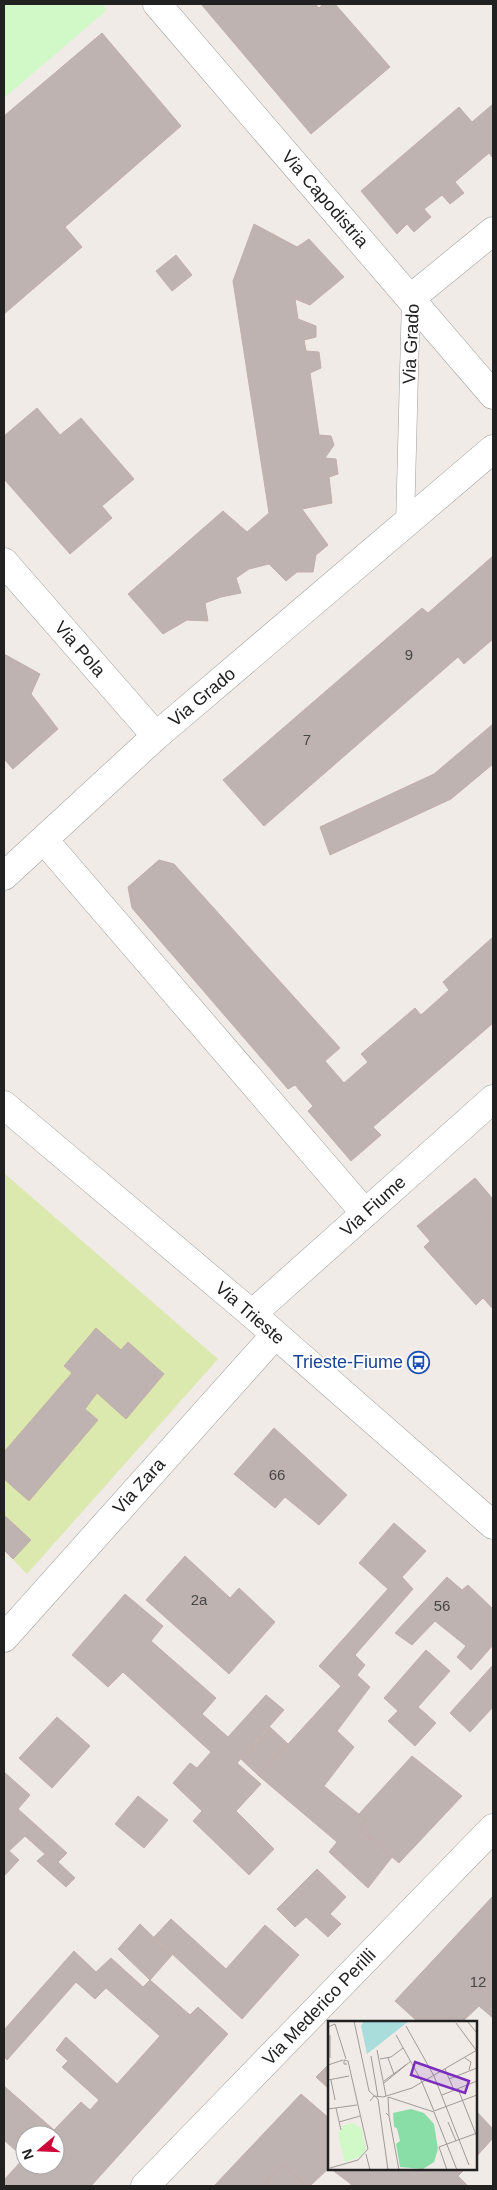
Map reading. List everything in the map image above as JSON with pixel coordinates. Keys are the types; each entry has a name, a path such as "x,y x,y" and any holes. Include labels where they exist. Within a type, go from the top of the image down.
{"street":[{"name":"Via Capodistria","path":"157,4 493,395"},
{"name":"Via Grado","path":"411,298 493,231"},
{"name":"Via Grado","path":"4,876 156,736 493,449"},
{"name":"Via Pola","path":"4,562 156,736"},
{"path":"44,840 365,1213"},
{"name":"Via Fiume","path":"252,1314 493,1099"},
{"name":"Via Trieste","path":"4,1105 252,1314 493,1525"},
{"name":"Via Zara","path":"4,1638 275,1335"},
{"name":"Via Mederico Perilli","path":"145,2186 493,1828"}],"lane":[{"name":"Via Grado","path":"405,524 411,298"}],"green space":[{"path":"4,4 102,4 107,10 4,98"},
{"path":"4,1173 218,1359 27,1574 4,1550"}],"building":[{"path":"201,4 315,4 319,8 323,4 335,4 390,67 311,134"},
{"path":"102,33 181,126 65,227 82,247 4,314 4,116"},
{"path":"493,104 493,158 489,153 455,182 464,193 450,204 442,195 424,209 431,217 414,232 407,224 397,234 361,191 459,107 472,122"},
{"path":"254,224 297,247 309,239 344,277 310,305 295,299 298,319 316,326 316,337 304,340 306,351 319,352 321,368 310,373 319,435 331,436 334,445 325,458 336,459 338,474 329,477 332,503 302,509 328,545 316,555 313,572 297,572 286,581 269,564 249,569 236,578 241,593 205,603 208,621 187,620 163,634 128,594 223,511 247,532 269,513 233,281"},
{"path":"176,255 192,275 172,291 156,271"},
{"path":"37,408 60,435 81,418 134,479 102,506 112,518 70,554 4,479 4,436"},
{"path":"493,556 493,639 464,664 458,657 264,826 223,780 422,608 428,613"},
{"path":"4,654 40,674 31,694 58,729 13,769 4,759"},
{"path":"493,724 493,764 451,799 330,855 320,827 434,774"},
{"path":"159,860 174,864 340,1048 325,1061 344,1083 368,1062 361,1054 415,1008 421,1015 449,990 443,982 493,937 493,1023 373,1127 381,1135 351,1161 308,1111 313,1106 295,1085 288,1089 132,908 128,887"},
{"path":"475,1178 493,1199 493,1219 491,1221 493,1224 493,1309 483,1298 476,1305 424,1247 430,1241 417,1226"},
{"path":"96,1328 121,1350 128,1342 164,1374 126,1419 97,1393 85,1409 98,1420 29,1501 4,1479 4,1452 72,1373 64,1366"},
{"path":"274,1428 347,1495 319,1525 285,1497 275,1508 234,1474"},
{"path":"4,1515 31,1540 13,1559 4,1550"},
{"path":"394,1523 426,1551 402,1577 413,1589 355,1655 365,1665 357,1675 370,1687 337,1731 354,1747 324,1786 366,1820 359,1829 392,1857 368,1888 329,1852 337,1842 259,1776 341,1686 319,1666 388,1589 359,1563"},
{"path":"185,1556 230,1598 239,1588 275,1622 229,1674 146,1600"},
{"path":"447,1577 462,1590 468,1585 493,1609 493,1645 471,1670 457,1657 466,1646 435,1621 412,1645 395,1633"},
{"path":"125,1594 163,1626 151,1641 216,1698 202,1714 228,1737 266,1695 284,1710 237,1763 261,1784 236,1811 274,1849 249,1875 193,1821 202,1811 173,1783 190,1763 197,1768 211,1752 123,1672 108,1687 72,1655"},
{"path":"426,1650 450,1671 418,1707 436,1723 415,1746 388,1721 398,1711 384,1698"},
{"path":"493,1665 493,1707 470,1732 450,1713"},
{"path":"57,1717 90,1746 52,1788 19,1758"},
{"path":"270,1727 288,1744 259,1776 241,1759"},
{"path":"412,1756 462,1796 399,1863 359,1829 366,1820 359,1814"},
{"path":"4,1772 30,1795 18,1809 67,1853 58,1862 75,1878 66,1887 37,1861 45,1854 25,1836 9,1851 19,1860 4,1876"},
{"path":"138,1796 168,1820 144,1848 115,1824"},
{"path":"317,1869 346,1897 330,1914 341,1924 328,1937 306,1917 295,1927 277,1909"},
{"path":"493,1896 493,2018 479,2006 463,2021 417,2021 395,2001"},
{"path":"171,1919 226,1969 265,1925 299,1955 242,2019 154,1937"},
{"path":"140,1924 172,1955 150,1980 118,1949"},
{"path":"74,1951 96,1972 111,1958 143,1987 150,1980 190,2015 198,2007 228,2034 91,2186 4,2186 4,2180 15,2168 15,2175 65,2175 65,2125 59,2125 81,2102 90,2110 99,2100 62,2067 68,2061 56,2050 66,2037 117,2084 160,2036 106,1988 95,1999 76,1982 7,2060 4,2057 4,2030"},
{"path":"328,2065 328,2088 316,2077"},
{"path":"4,2086 48,2125 15,2125 15,2150 4,2140"},
{"path":"301,2094 328,2117 328,2169 310,2186 306,2186 282,2164 266,2182 270,2186 214,2186"},
{"path":"477,2112 493,2129 493,2138 477,2156"},
{"path":"282,2164 306,2186 270,2186 266,2182"},
{"path":"332,2170 464,2170 458,2176 468,2186 350,2186 351,2184"}],"place":[{"name":"Trieste-Fiume","path":"419,1362"}]}
